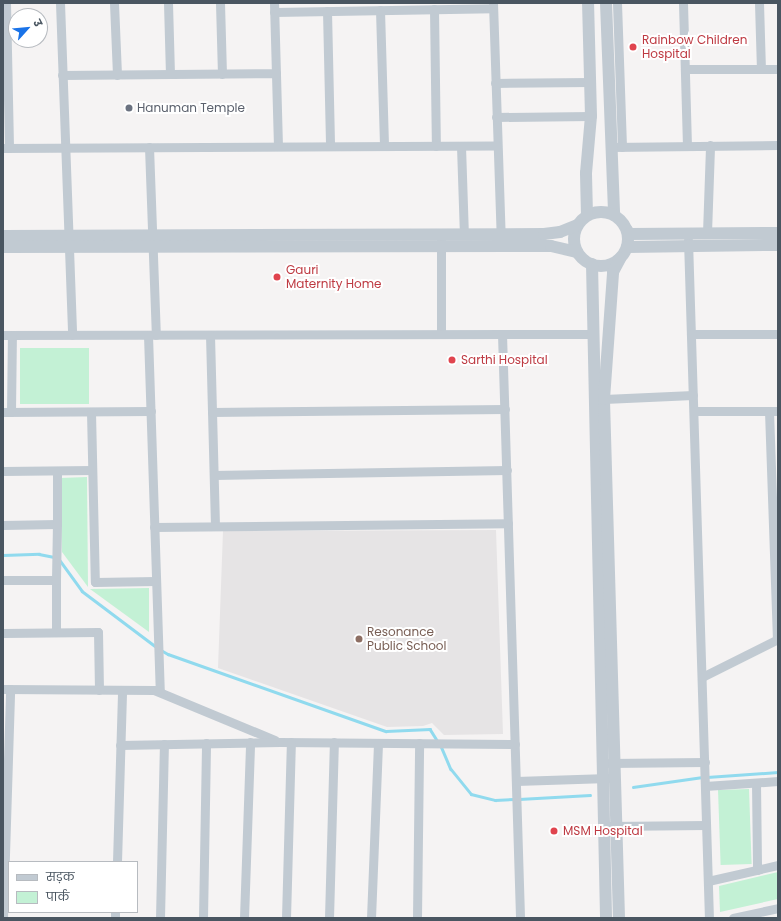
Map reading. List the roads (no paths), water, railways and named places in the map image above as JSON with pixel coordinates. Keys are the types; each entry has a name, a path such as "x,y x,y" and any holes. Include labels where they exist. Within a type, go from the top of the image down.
{"street":[{"path":"6,3 6,148 496,145"},
{"path":"60,3 63,148 72,335"},
{"path":"114,3 117,75"},
{"path":"168,3 170,74"},
{"path":"220,3 222,74"},
{"path":"587,215 586,173 591,116 588,3"},
{"path":"606,3 616,147"},
{"path":"614,215 617,3"},
{"path":"683,3 686,145"},
{"path":"759,3 761,69"},
{"path":"278,146 274,8 327,11 434,10 493,6 496,145 501,240"},
{"path":"380,10 384,146"},
{"path":"434,10 436,146"},
{"path":"327,11 330,146"},
{"path":"685,69 778,69"},
{"path":"62,76 276,73"},
{"path":"495,83 590,82"},
{"path":"496,117 591,116"},
{"path":"707,233 710,145"},
{"path":"616,147 778,145"},
{"path":"461,146 464,235"},
{"path":"149,147 154,242 150,411 160,692"},
{"path":"3,247 68,242 501,240 554,233 577,225 587,215 600,211 614,215 629,234 778,233"},
{"path":"577,225 574,239 577,252"},
{"path":"606,918 604,826 608,763 604,399 613,272 627,247 627,230"},
{"path":"688,233 709,918"},
{"path":"441,241 464,235 551,246 577,252 592,264 612,264 620,259"},
{"path":"3,236 68,242"},
{"path":"441,241 441,334"},
{"path":"627,247 778,245"},
{"path":"592,264 592,334 608,763"},
{"path":"502,334 520,918"},
{"path":"150,411 7,412 8,335 592,334"},
{"path":"691,334 778,334"},
{"path":"210,335 215,526"},
{"path":"604,399 693,396"},
{"path":"212,412 505,409"},
{"path":"694,411 774,411 777,639 702,677"},
{"path":"91,412 95,582 156,581"},
{"path":"3,471 92,470"},
{"path":"214,475 506,470"},
{"path":"56,632 57,471"},
{"path":"154,527 508,523"},
{"path":"3,525 57,524"},
{"path":"3,580 56,580"},
{"path":"3,633 98,632 99,690"},
{"path":"3,918 7,689 154,690 280,742"},
{"path":"117,861 122,690"},
{"path":"120,745 250,742 514,744"},
{"path":"244,918 250,742"},
{"path":"286,918 291,742"},
{"path":"329,918 334,742"},
{"path":"203,918 206,743"},
{"path":"371,918 378,743"},
{"path":"417,918 419,743"},
{"path":"160,918 164,744"},
{"path":"608,763 704,762"},
{"path":"516,781 608,778"},
{"path":"608,778 616,826 619,918"},
{"path":"705,780 756,783 778,781"},
{"path":"756,783 757,870"},
{"path":"604,826 706,825"},
{"path":"708,881 778,865"},
{"path":"733,918 778,908"}],"waterway":[{"path":"3,555 39,554 54,557"},
{"path":"59,559 82,591 155,646"},
{"path":"161,650 168,654 386,731 430,729 438,742"},
{"path":"441,746 451,769 471,794 495,800 514,799"},
{"path":"707,777 778,772"},
{"path":"633,787 702,777"},
{"path":"519,799 590,795"}],"place":[{"name":"Rainbow Children Hospital","path":"633,47"},
{"name":"Hanuman Temple","path":"129,108"},
{"name":"Gauri Maternity Home","path":"277,277"},
{"name":"Sarthi Hospital","path":"452,360"},
{"name":"Resonance Public School","path":"359,639"},
{"name":"MSM Hospital","path":"554,831"}]}
